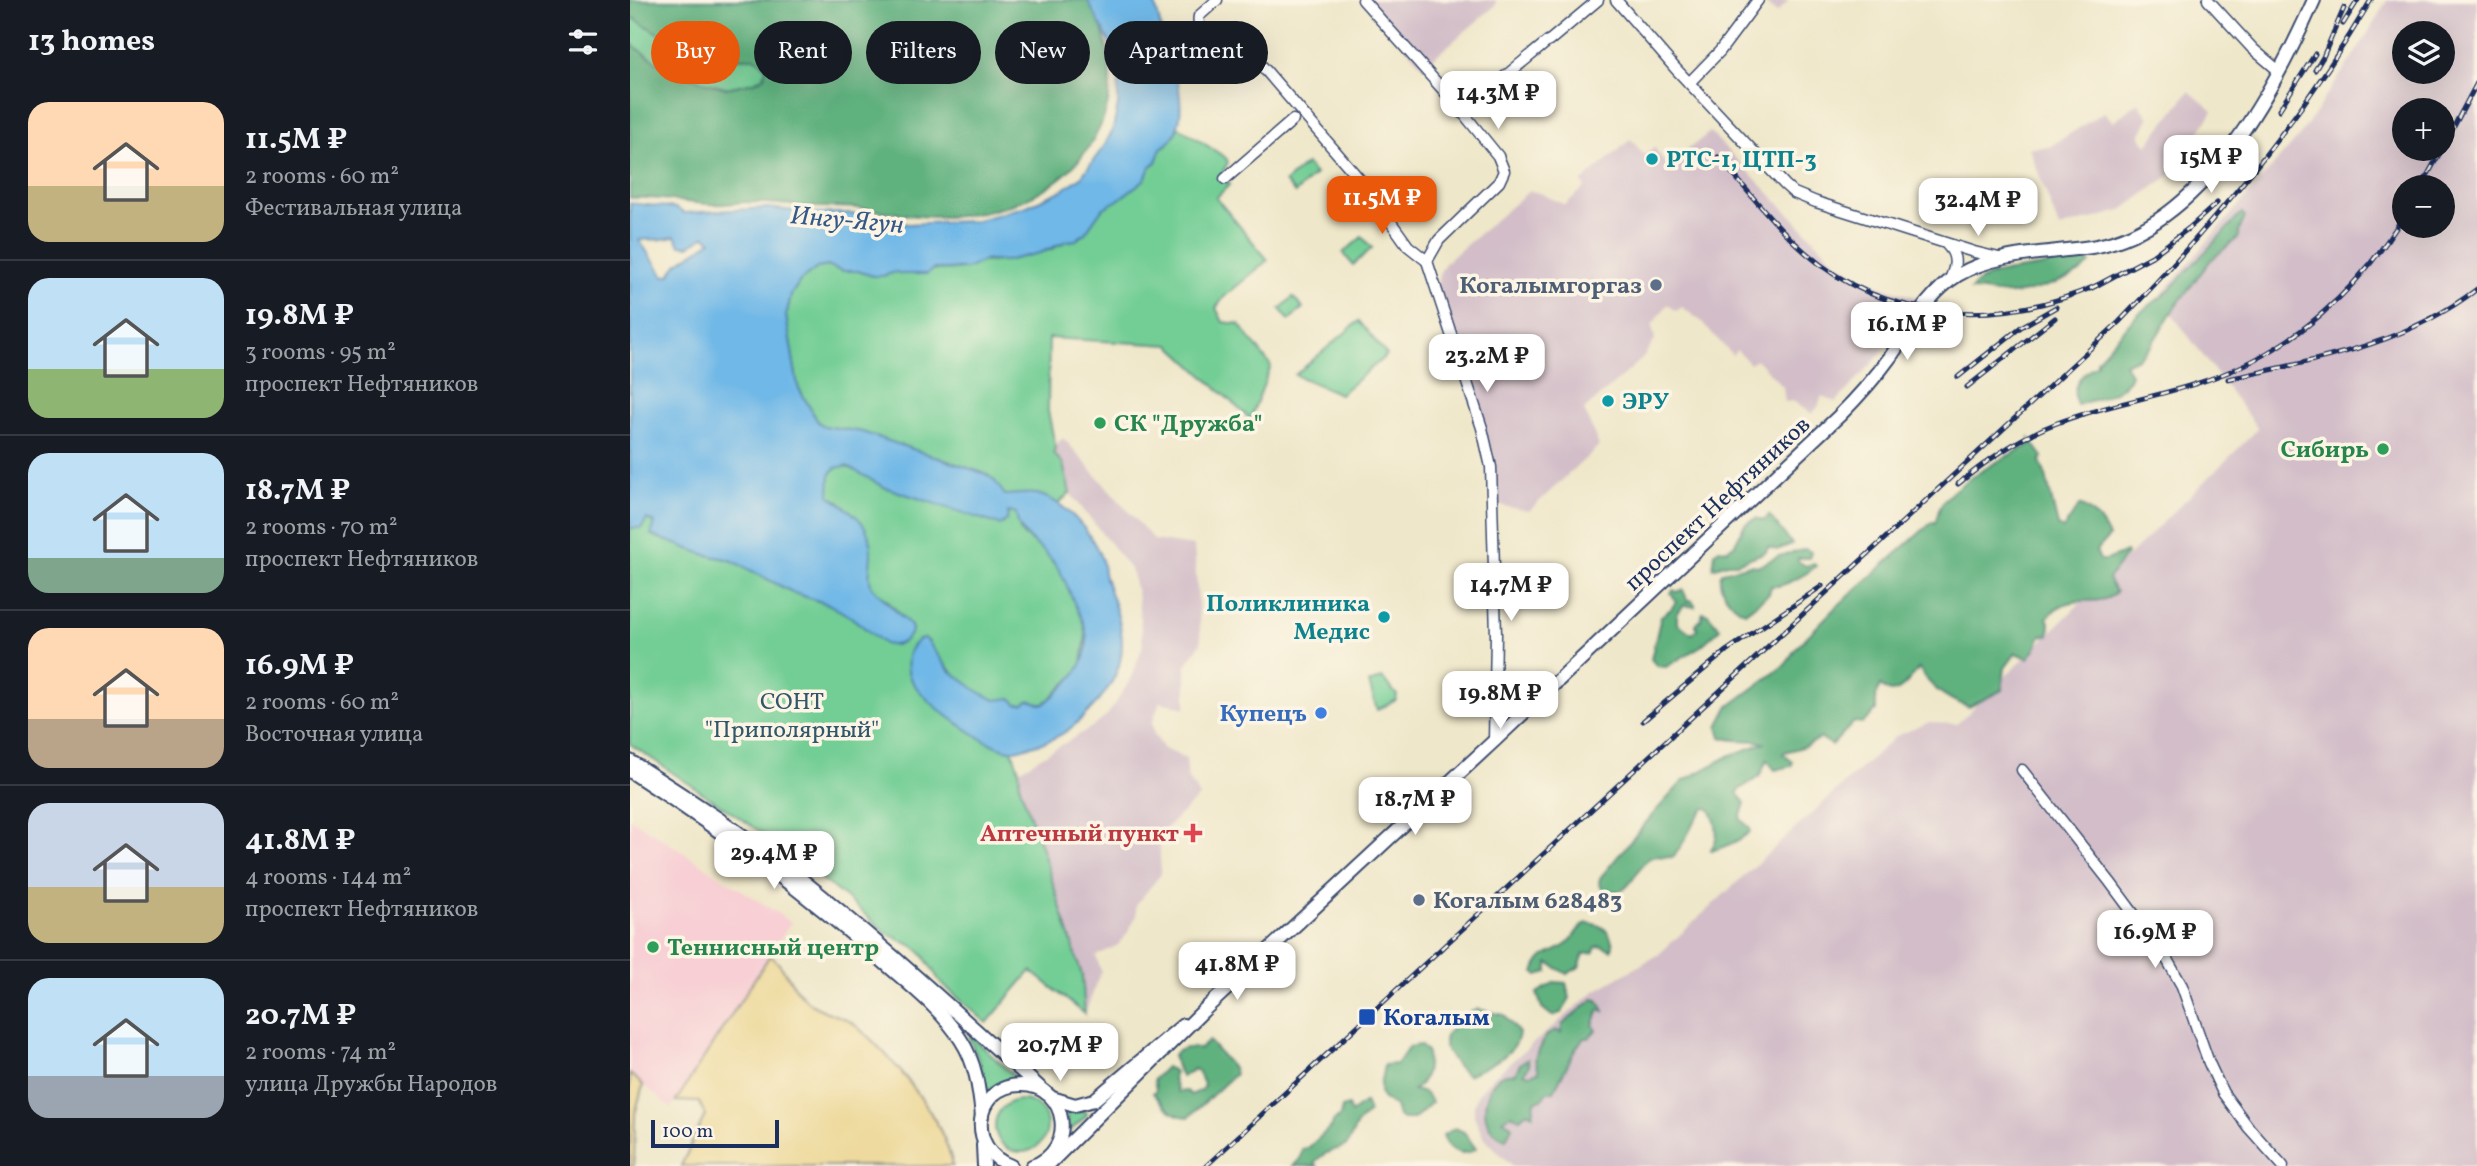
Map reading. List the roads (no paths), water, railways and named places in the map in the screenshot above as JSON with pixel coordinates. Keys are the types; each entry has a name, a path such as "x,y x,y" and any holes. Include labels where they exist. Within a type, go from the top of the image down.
{"main road":[{"name":"проспект Нефтяников","path":"1032,1166 1047,1162 1079,1133 1203,1011 1839,416 1876,375 1928,302 1949,282 1974,267 2007,259 2109,243 2134,233 2161,217 2193,190 2221,159 2255,112 2279,71 2314,0"},
{"path":"630,761 800,878 1048,1095 1059,1110 1063,1125 1060,1141 1047,1162"},
{"path":"630,771 787,879 933,1005 953,1028 968,1052 978,1081 984,1166"},
{"path":"982,1116 992,1098 1010,1087 1026,1086 1058,1101 1075,1105 1094,1100 1168,1035 1203,1011"},
{"path":"982,1138 993,1156 1011,1166"}],"street":[{"path":"1217,0 1199,16 1200,27 1222,50 1251,59 1262,66 1296,117 1362,182 1408,246 1427,261 1482,428 1490,467 1495,557 1494,741"},
{"path":"1363,0 1454,102 1498,156 1504,171 1499,182 1439,240 1427,261"},
{"path":"1462,112 1598,0"},
{"path":"1616,0 1689,83 1794,193 1944,243 2007,259"},
{"path":"1689,83 1720,51 1755,8 1758,0"},
{"path":"2208,0 2253,49 2279,71"},
{"path":"1225,179 1296,117"},
{"path":"1944,243 1952,251 1956,261 1949,282"},
{"path":"1496,706 1508,718 1520,717"},
{"path":"2022,770 2165,956 2182,986 2219,1086 2233,1108 2283,1166"}],"water":[{"path":"1087,0 1153,0 1159,21 1104,21 1104,32"},
{"name":"Ингу-Ягун","path":"1119,84 1178,84 1180,110 1178,125 1172,138 1161,148 1145,179 1102,209 1085,233 1076,240 1067,241 1040,253 1005,261 985,260 966,269 933,269 927,274 896,272 873,276 829,266 817,268 800,281 791,295 786,316 798,387 818,422 824,426 862,432 986,474 1005,495 1033,493 1047,498 1058,503 1076,519 1092,539 1102,560 1121,631 1121,654 1116,675 1097,702 1068,730 1045,742 1011,750 972,733 929,701 908,673 908,656 912,647 925,638 949,670 979,692 995,700 1011,698 1016,704 1030,700 1044,704 1071,679 1084,659 1086,635 1083,622 1059,570 1046,553 1024,534 1016,513 1008,512 1007,520 1000,525 884,487 847,466 835,468 830,475 829,495 852,512 868,533 872,587 911,626 912,631 907,638 894,645 885,644 851,617 828,604 794,593 731,560 703,554 651,535 655,523 647,519 641,528 630,528 630,203 676,208 684,213 767,208 847,213 908,224 975,221 1027,206 1063,190 1081,177 1105,145 1113,129","holes":["675,236 680,245 689,246 705,236 711,241 677,264 670,275 664,276 639,240"]}],"railway":[{"path":"2343,24 2358,0"},
{"path":"1206,1166 2119,322 2223,208 2255,168 2315,87 2371,0"},
{"path":"2315,70 2344,8"},
{"path":"2279,110 2315,54"},
{"path":"2455,124 2477,83"},
{"path":"1718,157 1771,218 1805,252 1837,276 1872,294 1908,306 1946,312 1985,312 2023,308 2061,299 2098,285"},
{"path":"2428,175 2435,161"},
{"path":"2090,289 2152,256 2217,203"},
{"path":"1958,484 2005,449 2044,428 2076,416 2210,379 2269,352 2296,334 2345,292 2367,268 2392,233"},
{"path":"2228,379 2326,357 2389,338 2449,308 2477,289"},
{"path":"1958,377 2021,327 2056,307"},
{"path":"1967,387 2055,318"},
{"path":"1643,721 1726,651 1822,586"}],"place":[{"name":"РТС-1, ЦТП-3","path":"1652,159"},
{"name":"Когалымгоргаз","path":"1656,285"},
{"name":"ЭРУ","path":"1608,401"},
{"name":"СК \"Дружба\"","path":"1100,423"},
{"name":"Сибирь","path":"2383,449"},
{"name":"Поликлиника Медис","path":"1384,617"},
{"name":"Купецъ","path":"1321,713"},
{"name":"Аптечный пункт","path":"1193,833"},
{"name":"Когалым 628483","path":"1419,900"},
{"name":"Теннисный центр","path":"653,947"},
{"name":"Когалым","path":"1367,1017"}],"park label":[{"name":"СОНТ \"Приполярный\"","path":"792,715"}]}
